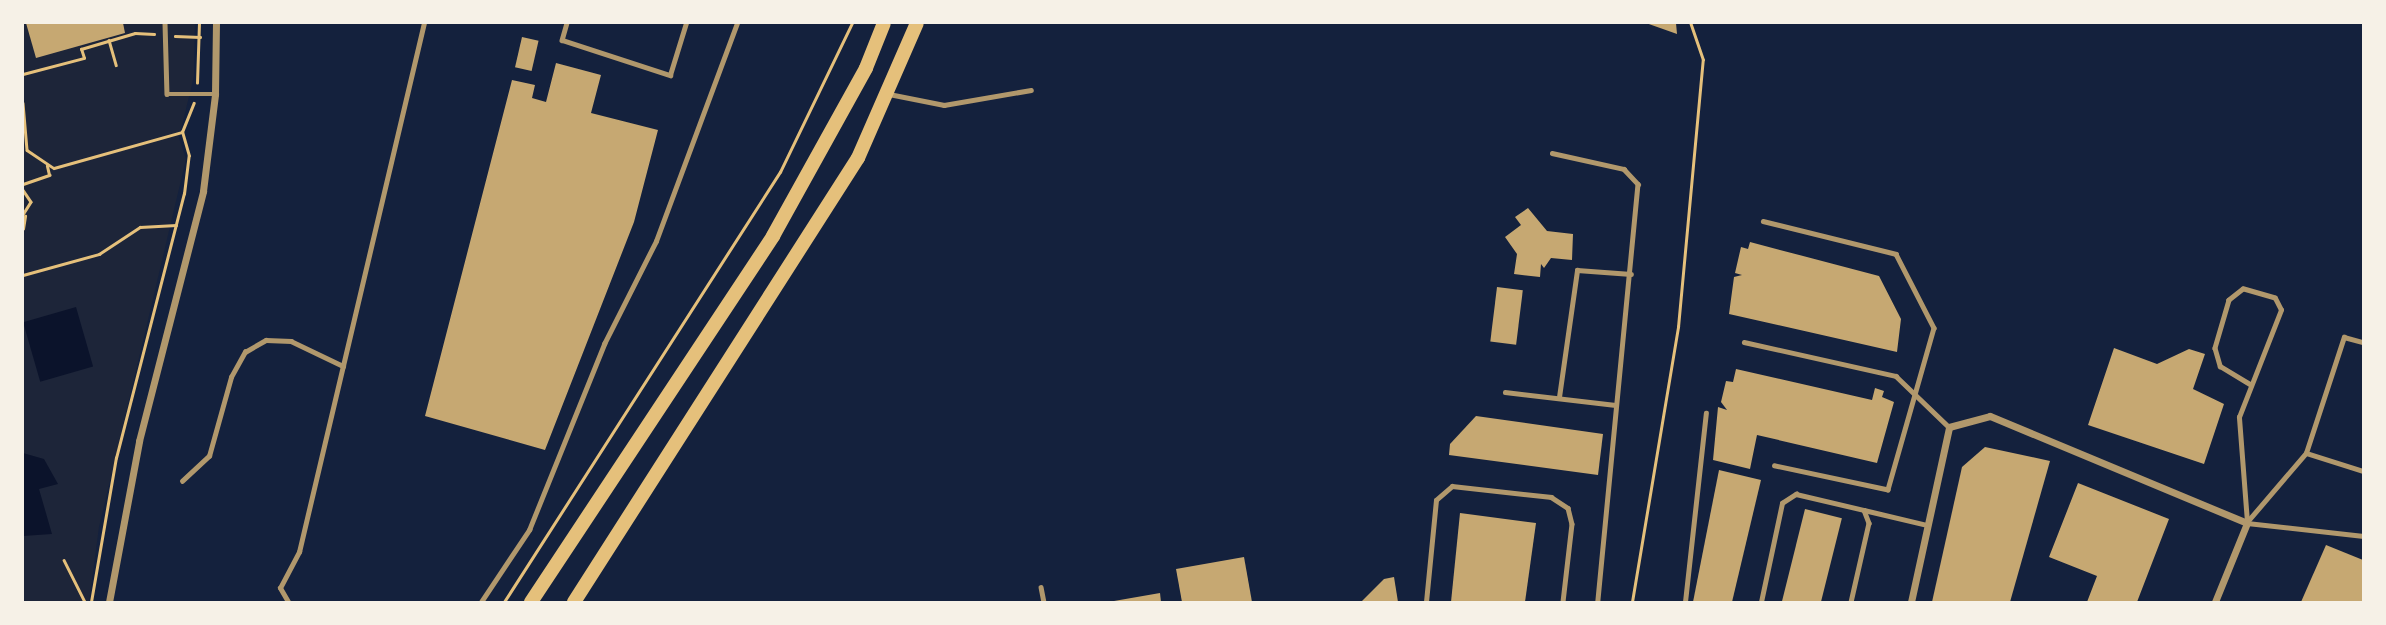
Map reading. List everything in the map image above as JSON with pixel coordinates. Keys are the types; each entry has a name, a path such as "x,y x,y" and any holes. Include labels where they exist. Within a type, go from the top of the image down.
{"main road":[{"path":"531,602 773,236 866,68 884,23"},
{"path":"574,602 741,349 858,158 918,23"}],"street":[{"path":"109,602 139,441 203,191 215,93 216,23"},
{"path":"1911,602 1949,428 1990,416 2247,523 2215,602"}],"lane":[{"path":"165,23 167,94 215,93"},
{"path":"288,602 280,588 299,552 425,23"},
{"path":"567,23 562,40 670,75 686,23"},
{"path":"481,602 529,530 604,344 656,241 737,23"},
{"path":"888,94 944,105 1031,90"},
{"path":"1552,153 1624,169 1639,184 1615,405 1598,602"},
{"path":"1763,221 1896,254 1934,328 1888,490 1775,466"},
{"path":"1559,397 1577,270 1631,274"},
{"path":"2247,523 2239,417 2281,310 2275,298 2243,289 2229,299 2215,348 2220,366 2250,384"},
{"path":"2247,523 2306,453 2343,337 2363,342"},
{"path":"182,481 209,456 231,377 245,352 266,340 291,341 343,366"},
{"path":"1744,342 1896,376 1949,428"},
{"path":"1505,392 1615,405"},
{"path":"1685,602 1706,414"},
{"path":"2306,453 2363,469"},
{"path":"1426,602 1437,499 1452,486 1551,497 1568,508 1572,524 1563,602"},
{"path":"1761,602 1782,503 1796,494 1928,525"},
{"path":"1851,602 1868,523 1864,510"},
{"path":"2247,523 2363,536"},
{"path":"1041,587 1044,602"}],"path":[{"path":"91,602 117,457 176,225 189,156 182,132 196,94 199,23"},
{"path":"505,602 780,172 852,23"},
{"path":"1632,602 1678,327 1703,60 1690,23"},
{"path":"23,74 84,58 81,49 135,33 200,37"},
{"path":"109,40 116,65"},
{"path":"23,103 24,141 32,159 47,166 182,132"},
{"path":"23,184 49,175 47,166"},
{"path":"23,190 31,202 24,215 23,229"},
{"path":"23,275 99,254 140,227 176,225"},
{"path":"64,559 85,602"}],"shaded area":[{"path":"23,23 195,23 194,76 179,138 186,159 99,527 89,602 23,602"},
{"path":"76,307 93,367 40,382 23,322"},
{"path":"23,453 44,459 58,484 39,489 52,534 23,536"}],"building":[{"path":"26,23 123,23 125,33 36,58"},
{"path":"1646,23 1676,23 1677,34"},
{"path":"522,37 539,41 532,71 515,67"},
{"path":"556,63 601,75 591,113 658,130 634,222 545,450 425,416 512,80 535,85 532,98 546,102"},
{"path":"1528,208 1547,231 1573,234 1572,260 1551,258 1544,268 1541,264 1540,277 1514,274 1517,254 1505,237 1521,225 1515,217"},
{"path":"1750,242 1879,276 1901,319 1897,352 1729,314 1734,277 1742,275 1735,273 1741,247 1748,249"},
{"path":"1497,287 1523,290 1516,345 1490,342"},
{"path":"2114,348 2157,364 2189,349 2205,354 2193,389 2224,404 2204,464 2088,425"},
{"path":"1736,369 1872,400 1875,388 1884,391 1882,397 1894,402 1877,463 1757,435 1750,469 1713,460 1718,407 1727,410 1721,402 1726,381 1733,382"},
{"path":"1476,416 1603,434 1598,475 1449,455 1450,444"},
{"path":"1985,447 2050,461 2010,602 1932,602 1962,467"},
{"path":"1719,470 1761,480 1732,602 1693,602"},
{"path":"2078,483 2169,519 2137,602 2087,602 2097,576 2049,557"},
{"path":"1805,509 1842,518 1821,602 1782,601"},
{"path":"1460,513 1536,523 1525,602 1451,602"},
{"path":"2326,545 2363,560 2363,602 2301,602"},
{"path":"1244,557 1252,602 1182,602 1176,569"},
{"path":"1394,577 1398,602 1361,602 1384,579"},
{"path":"1160,593 1161,602 1114,602 1114,601"}]}
